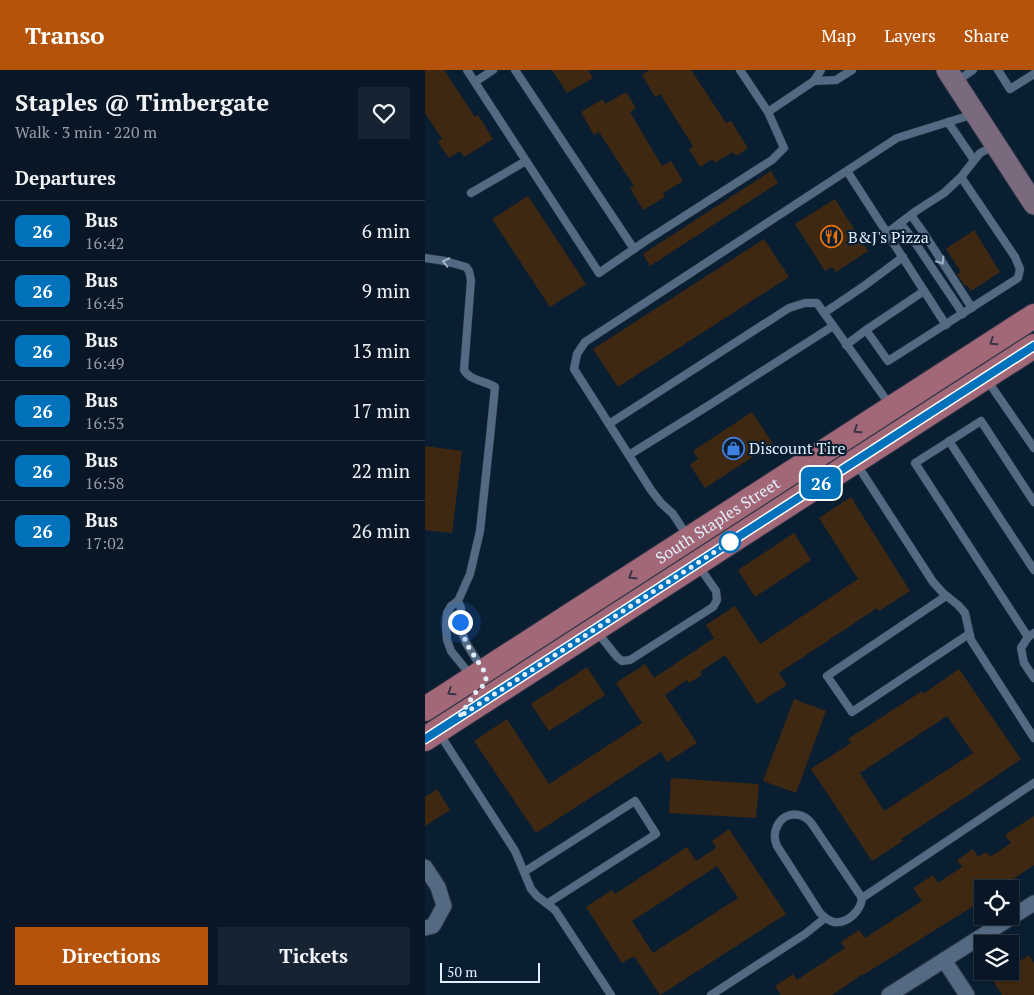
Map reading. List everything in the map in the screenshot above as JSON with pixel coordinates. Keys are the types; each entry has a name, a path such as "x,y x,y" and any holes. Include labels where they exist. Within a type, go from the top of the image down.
{"main road":[{"name":"South Staples Street","path":"425,710 1034,316"},
{"name":"South Staples Street","path":"431,735 1034,346"},
{"path":"511,683 507,677 507,672 519,662 539,636"},
{"path":"459,717 476,692 485,684 486,679 479,675"}],"street":[{"path":"951,76 1033,199"},
{"path":"425,867 438,887 444,906 433,926 425,928"},
{"path":"889,995 1034,903"},
{"path":"944,960 967,995"}],"lane":[{"path":"467,70 599,273 772,160 783,148 768,112 740,70"},
{"path":"475,82 493,70"},
{"path":"515,70 634,249"},
{"path":"768,112 814,80 821,70"},
{"path":"814,80 836,80 852,70"},
{"path":"951,76 973,70"},
{"path":"999,70 1010,89 1034,74"},
{"path":"689,539 673,514 651,490 574,369 577,354 585,342 897,138 976,114"},
{"path":"948,122 974,160"},
{"path":"887,233 944,194 961,177 980,153 996,145"},
{"path":"471,193 526,161"},
{"path":"847,171 946,325"},
{"path":"866,330 888,361 1018,278 1020,269 1015,257 961,177"},
{"path":"911,215 972,308"},
{"path":"900,223 963,314"},
{"path":"824,313 865,286 903,257"},
{"path":"425,258 467,267 471,280 464,370 467,375 495,387 480,531 471,574 458,601 451,606 447,613 446,626 447,640 451,651 479,675"},
{"path":"846,345 924,291"},
{"path":"609,424 789,308 817,303 892,408"},
{"path":"629,455 833,326"},
{"path":"986,377 1034,448"},
{"path":"1034,502 981,421 915,463 1031,635 1021,648 1024,663 1034,678"},
{"path":"949,441 1034,570"},
{"path":"855,461 933,582 965,613 971,640 1034,738"},
{"path":"595,630 617,657 623,661 630,660 705,613 713,607 717,600 715,591 697,564"},
{"path":"947,596 827,676 852,712 969,634"},
{"path":"458,601 461,608 460,622 479,675"},
{"path":"431,735 515,851 533,893 558,916 611,995"},
{"path":"862,898 810,821 798,814 785,817 776,827 774,841 820,913 832,922 837,922 846,920 851,916 859,908 862,898 1034,783"},
{"path":"524,872 635,801 656,834 547,904"},
{"path":"711,995 805,934 825,918"}],"building":[{"path":"425,70 444,70 475,117 478,115 493,139 464,157 460,151 449,158 438,142 442,139 425,113"},
{"path":"552,70 588,70 593,78 567,93"},
{"path":"650,70 691,70 726,123 731,121 748,148 736,156 733,152 715,163 713,159 700,167 689,149 693,146 660,94 655,97 642,75"},
{"path":"626,92 636,108 630,112 662,166 671,161 683,181 663,193 665,197 643,210 630,188 634,186 599,132 594,135 581,112 603,99 605,104"},
{"path":"771,171 778,183 650,266 643,254"},
{"path":"528,196 586,284 550,307 492,219"},
{"name":"B&J's Pizza","path":"835,199 868,251 836,272 832,267 825,271 795,224"},
{"path":"974,230 1000,272 971,291 957,274 961,272 946,249"},
{"path":"764,239 789,277 618,387 593,349"},
{"name":"Discount Tire","path":"752,412 773,444 705,488 690,465 698,459 693,451"},
{"path":"425,446 462,451 452,533 425,530"},
{"path":"851,497 910,591 879,611 877,608 779,673 787,685 757,704 725,655 700,672 702,675 689,683 687,680 665,695 697,743 667,762 661,752 536,833 474,741 507,719 549,784 642,723 616,683 645,664 654,678 714,638 706,625 735,606 760,644 858,579 819,518"},
{"path":"794,533 811,560 755,597 738,570"},
{"path":"587,667 605,695 549,731 531,704"},
{"path":"959,669 1021,759 901,839 903,841 872,861 811,769 851,743 848,739 922,691 923,694","holes":["947,716 973,753 884,811 860,773"]},
{"path":"794,699 826,711 796,793 763,781"},
{"path":"671,778 759,784 756,818 669,813"},
{"path":"437,789 450,810 425,826 425,797"},
{"path":"1034,816 1034,865 1012,880 974,880 974,906 832,995 781,995 775,986 793,974 797,980 845,948 841,942 859,930 865,938 922,901 913,888 933,875 938,883 962,867 957,860 973,849 978,857 986,852 990,857 1011,843 1005,835"},
{"path":"729,829 786,914 660,995 634,956 622,963 586,907 612,890 615,894 687,847 696,861 716,848 712,841","holes":["717,866 738,898 653,953 632,921"]},
{"path":"1029,955 1034,963 1034,995 1002,995 993,980 1019,980 1019,960 1020,961"}],"bus line":[{"name":"26","path":"425,739 1034,346"}],"place":[{"name":"B&J's Pizza","path":"832,237"},
{"name":"Discount Tire","path":"733,448"}],"route":[{"path":"460,622 466,643 484,671 486,679 483,688 476,692 459,717 730,542"}]}
